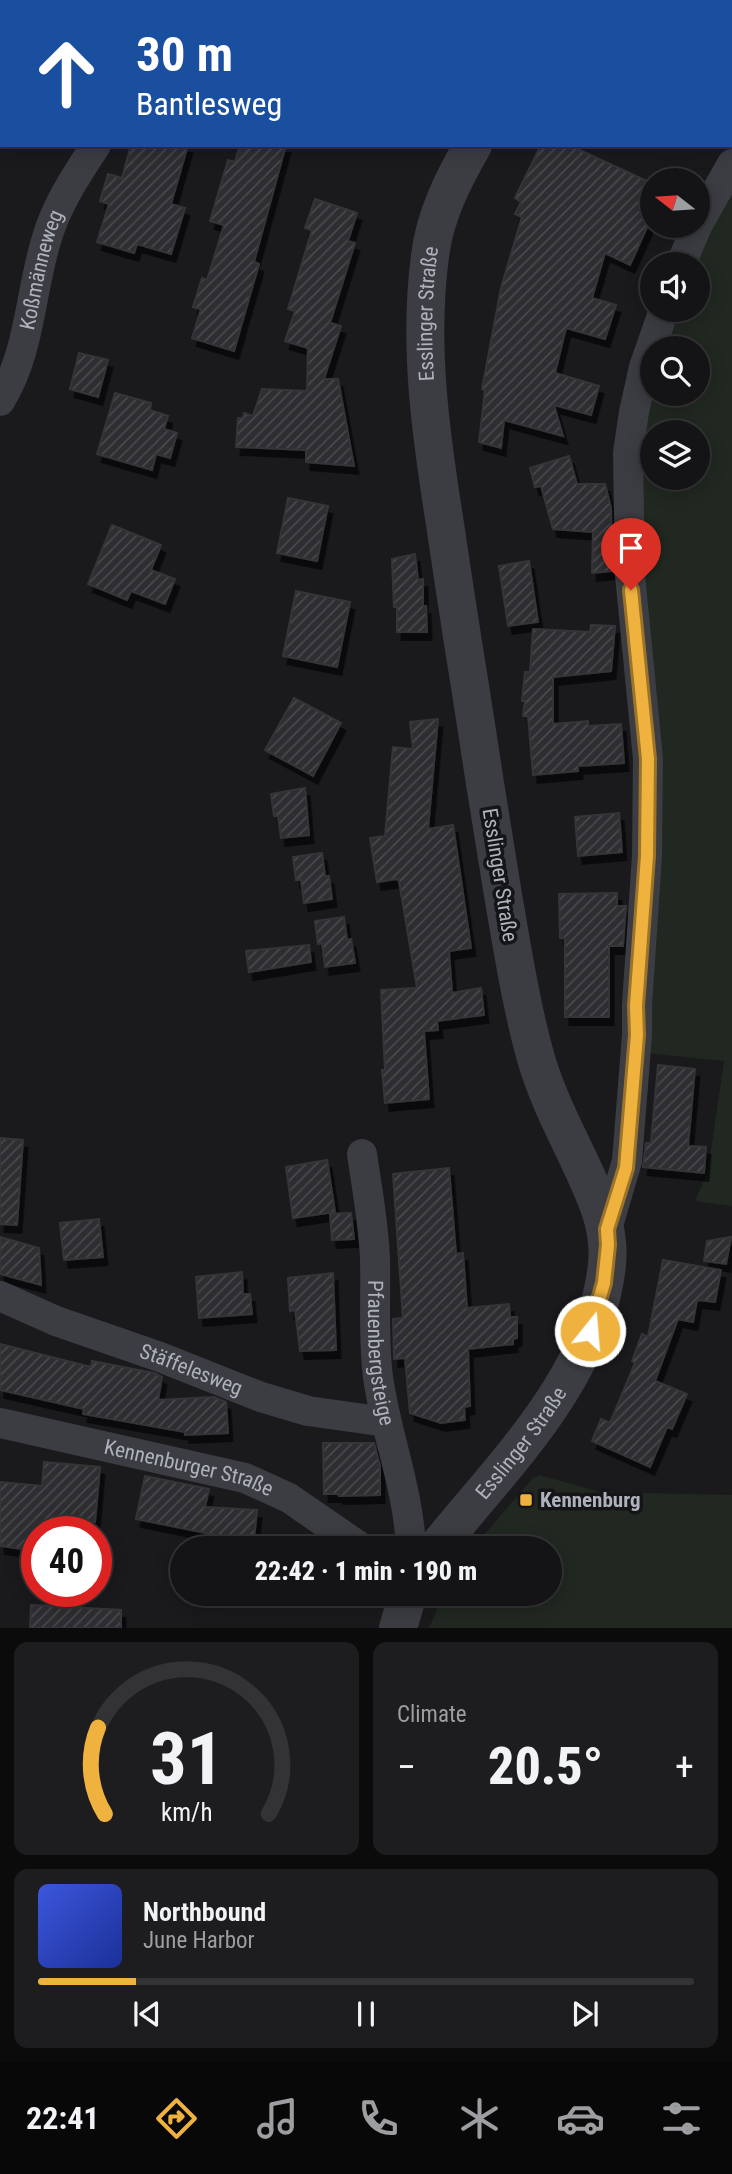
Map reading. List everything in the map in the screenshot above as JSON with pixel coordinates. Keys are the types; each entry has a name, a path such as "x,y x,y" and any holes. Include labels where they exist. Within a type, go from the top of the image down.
{"street":[{"name":"Koßmänneweg","path":"0,401 20,360 51,223 64,194 95,147"},
{"name":"Esslinger Straße","path":"447,1536 519,1447 569,1375 599,1306 607,1264 607,1229 596,1197 538,1068 528,1029 497,855 436,470 426,362 428,271 439,214 472,147"},
{"path":"710,203 732,164"},
{"path":"607,1229 626,1161 637,1035 636,1006 647,856 648,766 630,575 628,453 641,379 660,322"},
{"name":"Pfauenbergsteige","path":"362,1154 374,1240 378,1374 386,1422 410,1521 411,1536"},
{"name":"Stäffelesweg","path":"0,1296 56,1321 160,1357 261,1397 298,1409 386,1422"},
{"name":"Kennenburger Straße","path":"0,1423 245,1478 289,1498 344,1536"},
{"path":"398,1628 404,1606"}],"shaded area":[{"path":"732,194 732,1206 695,1201 708,1171 724,1061 646,1053 635,472 640,450 640,490 710,490 710,420 647,420 650,406 710,406 710,336 661,336 667,322 710,322 710,252 697,252 706,238 710,238 710,231"},
{"path":"539,1475 600,1492 732,1495 732,1628 429,1628 439,1606 562,1606 562,1536 483,1536 532,1479"}],"building":[{"path":"130,147 187,147 171,204 185,208 171,254 137,244 134,253 97,242 109,204 100,201 108,174 122,178"},
{"path":"239,147 285,147 254,262 259,264 234,351 192,338 201,309 193,307 202,278 207,280 224,225 210,221 228,160 235,162"},
{"path":"540,147 573,147 640,178 640,238 642,238 630,265 605,253 592,298 616,305 605,339 566,328 555,373 599,386 591,415 554,405 563,436 504,420 501,448 479,442 485,390 482,389 501,288 522,217 515,214 521,202 515,198"},
{"path":"315,199 357,213 348,241 355,243 330,323 341,326 324,379 338,379 354,466 306,462 306,450 236,447 238,418 243,418 244,413 253,416 262,389 307,391 308,348 285,341 295,311 288,309 312,230 305,228"},
{"path":"79,353 108,360 98,397 70,389"},
{"path":"115,393 151,403 150,410 168,416 164,429 177,433 170,458 156,454 152,470 97,454"},
{"path":"569,456 577,484 605,484 611,508 612,571 592,573 593,532 553,529 541,486 535,487 530,468"},
{"path":"288,498 328,506 317,561 277,553"},
{"path":"112,525 161,545 151,570 175,579 165,604 131,591 127,600 88,584"},
{"path":"415,554 418,580 423,579 427,632 397,632 392,559"},
{"path":"529,561 538,622 508,626 499,566"},
{"path":"296,591 350,602 337,667 283,656"},
{"path":"591,625 615,626 611,671 553,677 553,724 588,721 588,726 621,724 624,763 578,766 578,771 533,775 528,716 523,716 525,701 522,701 525,672 530,672 533,629 590,632"},
{"path":"294,698 341,723 313,776 265,750"},
{"path":"438,719 428,829 453,825 471,948 449,951 452,993 481,988 484,1015 437,1021 438,1030 424,1031 429,1099 385,1103 381,990 417,988 399,881 377,882 370,838 385,836 393,747 413,749 410,722"},
{"path":"305,788 309,835 281,838 271,794"},
{"path":"619,813 622,852 578,856 575,817"},
{"path":"322,853 332,899 304,903 301,880 296,880 293,857"},
{"path":"617,893 617,906 626,906 623,946 609,946 609,1017 565,1017 565,938 560,938 559,894"},
{"path":"344,917 347,940 351,939 355,963 325,967 322,943 318,944 315,921"},
{"path":"309,945 311,962 249,972 246,951"},
{"path":"658,1065 695,1069 688,1146 706,1147 704,1173 643,1167 646,1143 651,1143"},
{"path":"0,1138 23,1140 17,1225 0,1224"},
{"path":"327,1160 335,1212 293,1218 286,1167"},
{"path":"449,1168 456,1254 463,1253 467,1308 509,1304 510,1317 517,1317 517,1338 513,1339 513,1344 468,1349 470,1406 464,1407 465,1420 441,1423 410,1413 405,1358 394,1359 393,1319 403,1318 393,1174"},
{"path":"351,1213 354,1239 332,1240 330,1214"},
{"path":"99,1219 103,1257 64,1260 60,1223"},
{"path":"0,1237 39,1248 41,1285 0,1274"},
{"path":"731,1237 726,1264 704,1261 707,1241"},
{"path":"663,1260 721,1270 715,1302 697,1300 693,1322 678,1319 655,1381 687,1394 672,1429 667,1427 650,1467 592,1441 601,1419 610,1423 635,1363 632,1361 642,1334 648,1337"},
{"path":"242,1272 243,1294 250,1294 252,1314 199,1318 196,1277"},
{"path":"333,1273 336,1350 300,1351 295,1310 290,1311 288,1278"},
{"path":"0,1344 91,1367 92,1361 154,1373 162,1377 158,1400 214,1397 226,1402 228,1433 185,1435 185,1432 83,1414 84,1409 0,1390"},
{"path":"323,1443 374,1443 380,1466 380,1495 324,1494"},
{"path":"44,1462 100,1467 96,1516 21,1516 21,1549 0,1546 0,1482 42,1486"},
{"path":"145,1476 209,1489 205,1507 257,1510 254,1536 221,1536 136,1519"},
{"path":"31,1607 121,1610 121,1628 30,1628"}],"place":[{"name":"Kennenburg","path":"526,1500"}],"route":[{"path":"590,1331 604,1283 607,1229 626,1168 647,856 648,759 631,590"}]}
